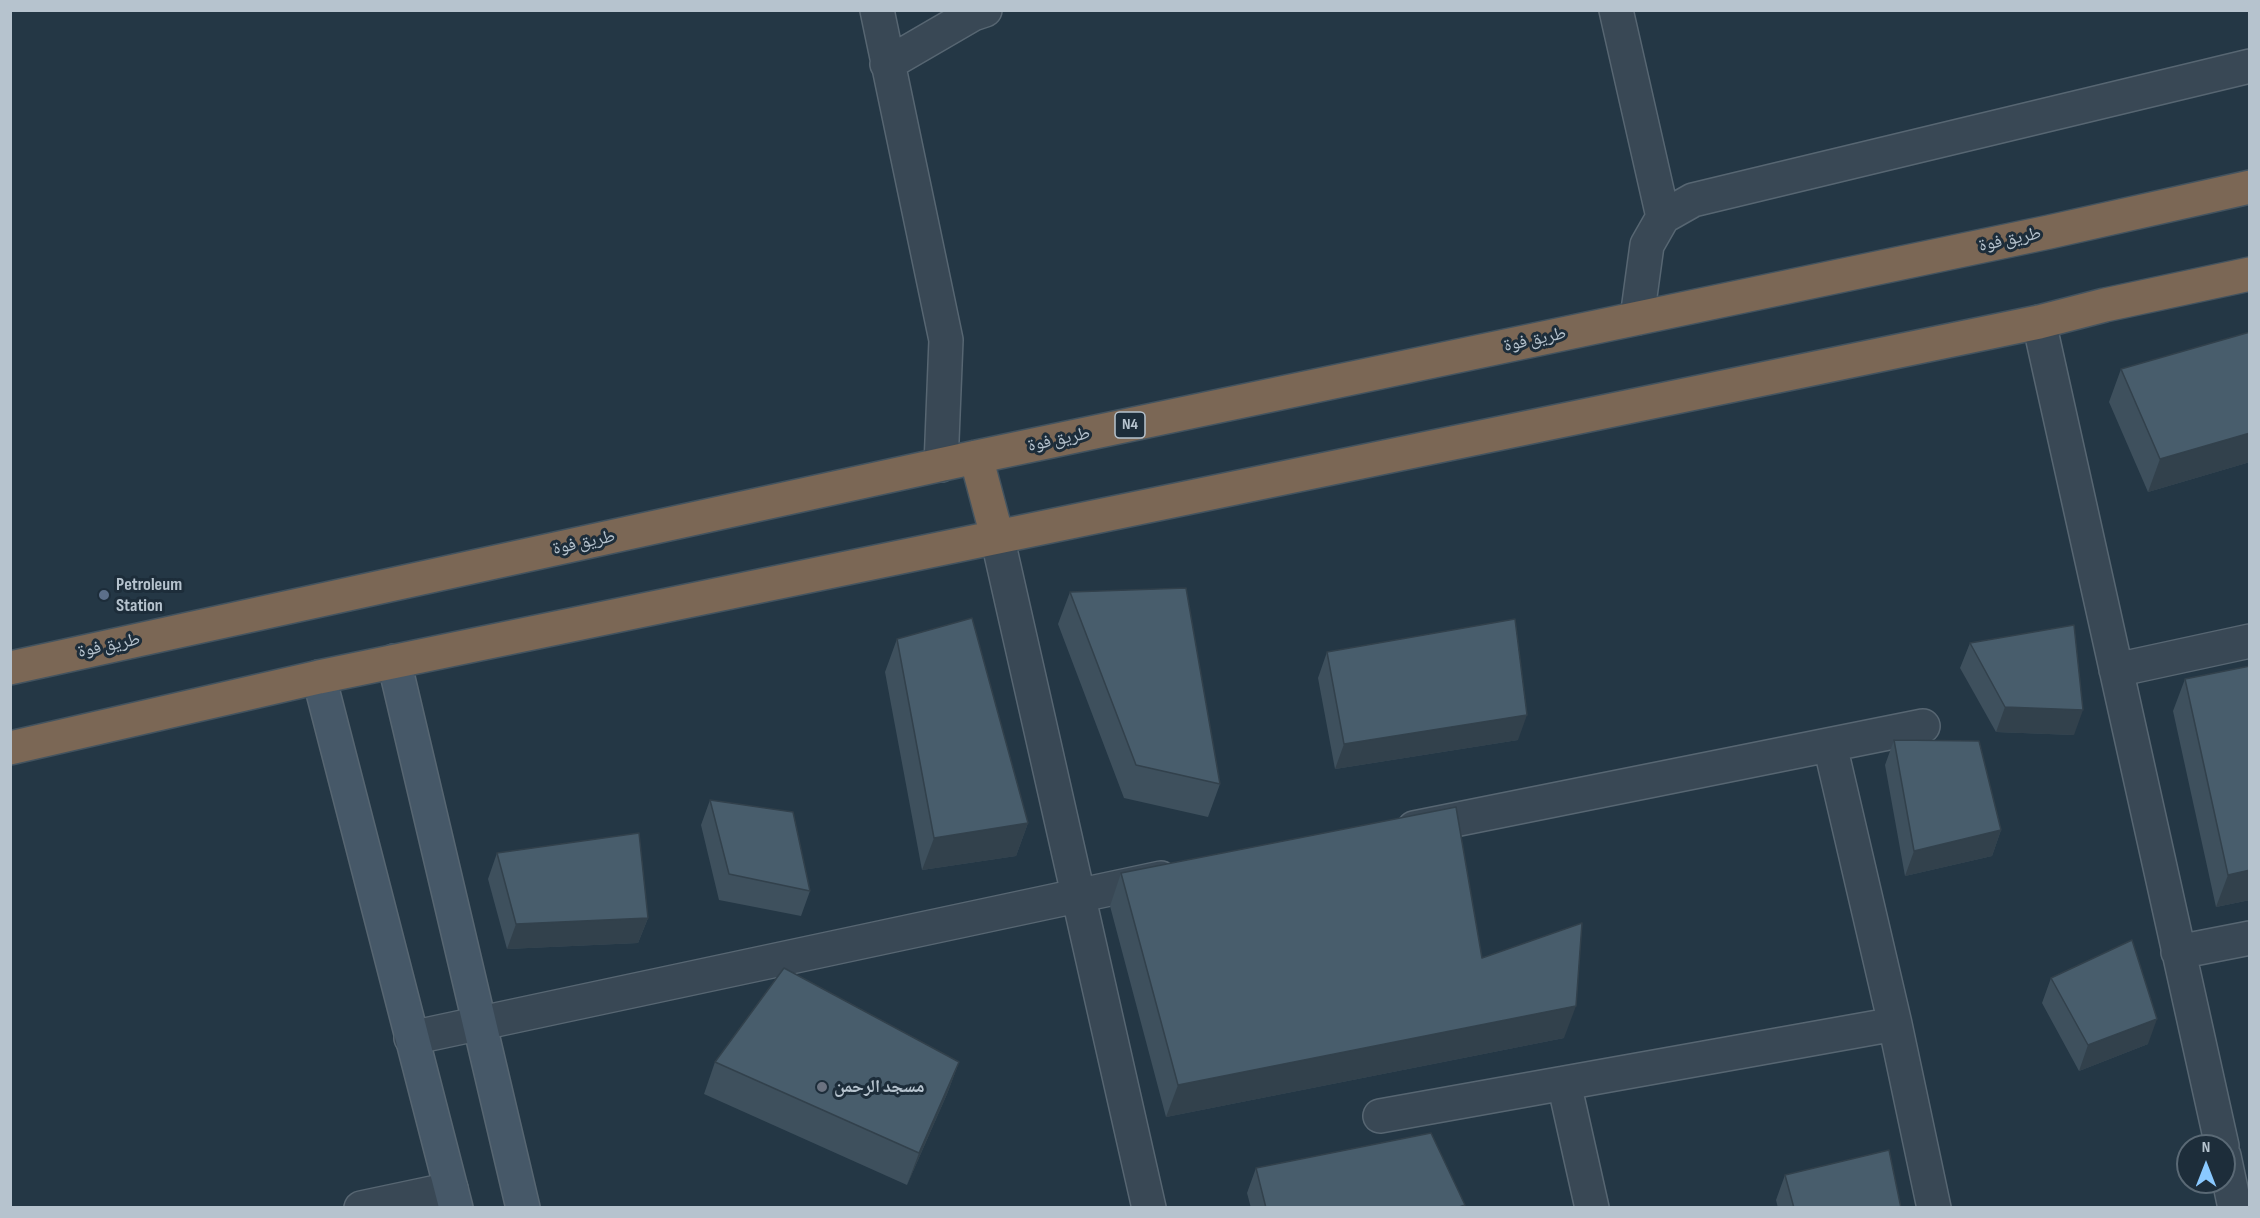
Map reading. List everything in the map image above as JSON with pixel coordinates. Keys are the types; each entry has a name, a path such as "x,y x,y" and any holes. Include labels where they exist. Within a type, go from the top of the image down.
{"highway":[{"name":"طريق فوة","path":"10,668 976,457 2049,232 2250,187"},
{"path":"10,748 394,661 2038,322 2250,274"},
{"path":"976,457 997,536"}],"main road":[{"path":"394,661 523,1208"},
{"path":"319,677 454,1198"}],"street":[{"path":"877,10 946,340 941,465"},
{"path":"887,64 973,14 985,10"},
{"path":"1616,10 1663,217"},
{"path":"1637,318 1647,245 1663,217 1693,200 2250,66"},
{"path":"2038,322 2219,1134"},
{"path":"997,536 1149,1208"},
{"path":"2116,670 2250,641"},
{"path":"1383,834 1923,726"},
{"path":"1830,745 1895,1024 1934,1208"},
{"path":"411,1038 1195,872"},
{"path":"2178,952 2250,938"},
{"path":"1380,1116 1895,1024"},
{"path":"1564,1083 1592,1208"},
{"path":"361,1208 454,1198"}],"building":[{"path":"2250,332 2250,433 2160,459 2121,369"},
{"path":"1186,588 1220,784 1136,765 1070,592"},
{"path":"972,618 1028,823 934,838 897,639"},
{"path":"1515,619 1527,715 1344,744 1327,652"},
{"path":"2074,625 2083,710 2005,707 1970,643"},
{"path":"2250,666 2250,870 2228,875 2185,679"},
{"path":"1894,740 1979,741 2001,830 1914,851"},
{"path":"710,800 793,812 810,891 729,874"},
{"path":"1456,807 1482,958 1582,923 1576,1006 1178,1085 1121,873"},
{"path":"639,833 648,918 516,924 497,853"},
{"path":"2132,940 2157,1019 2088,1045 2051,978"},
{"path":"784,968 959,1062 919,1153 715,1062"},
{"path":"1431,1133 1465,1205 1456,1208 1266,1208 1256,1168"},
{"path":"1889,1150 1901,1208 1794,1208 1785,1175"}],"place":[{"name":"Petroleum Station","path":"104,595"},
{"name":"مسجد الرحمن","path":"822,1087"}]}
